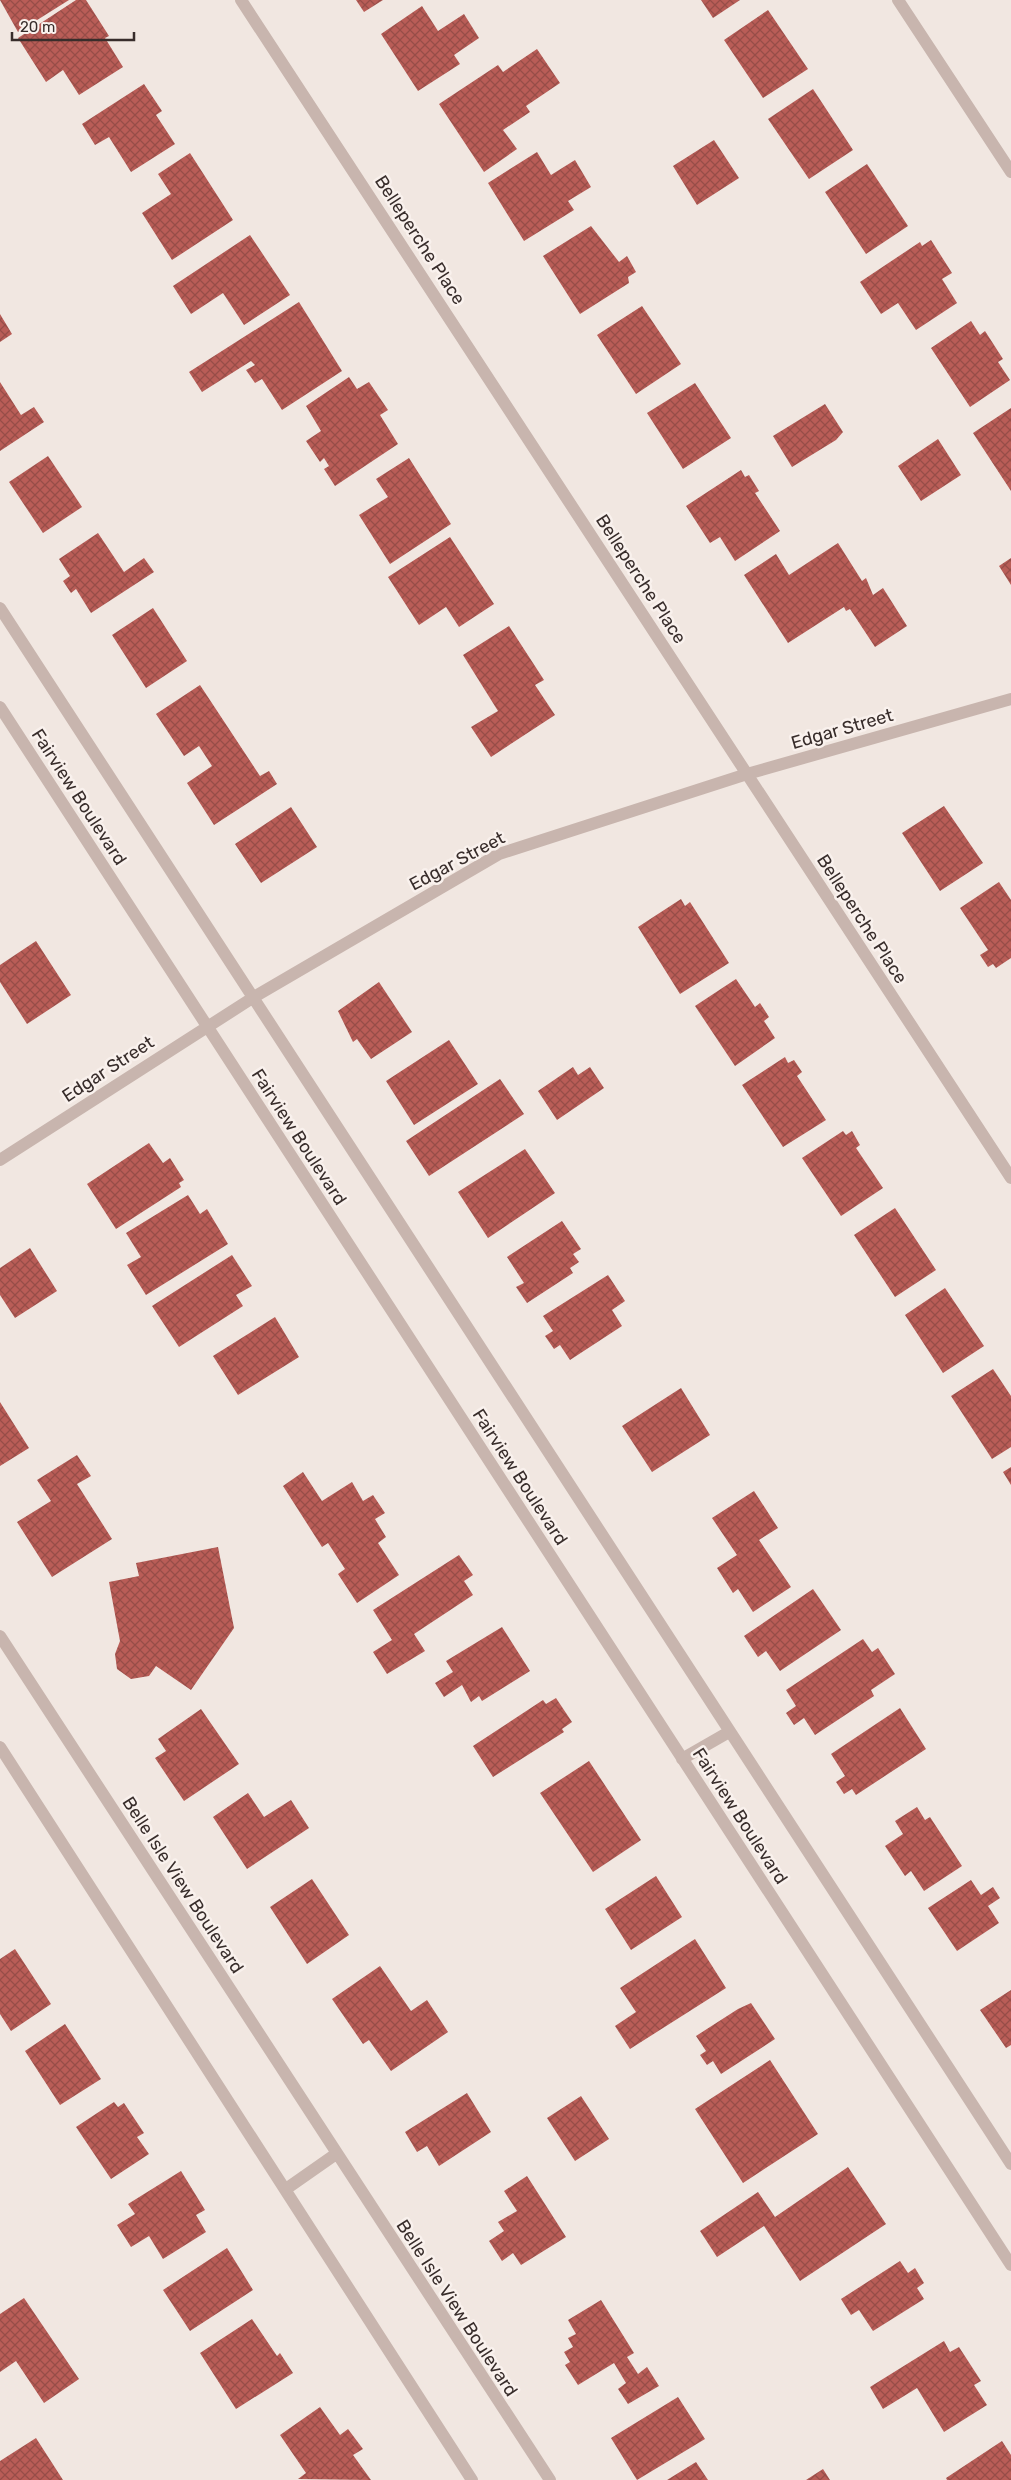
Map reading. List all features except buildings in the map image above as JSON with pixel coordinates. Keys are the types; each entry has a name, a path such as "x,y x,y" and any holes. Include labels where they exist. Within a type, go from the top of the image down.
{"street":[{"name":"Belleperche Place","path":"241,0 1011,1178"},
{"path":"898,0 1011,172"},
{"name":"Fairview Boulevard","path":"0,608 1011,2164"},
{"name":"Edgar Street","path":"0,1160 206,1026 499,854 747,774 1011,699"},
{"name":"Fairview Boulevard","path":"0,707 1011,2265"},
{"name":"Belle Isle View Boulevard","path":"0,1636 550,2480"},
{"path":"682,1759 729,1732"},
{"path":"0,1747 472,2480"},
{"path":"286,2189 336,2154"}]}
